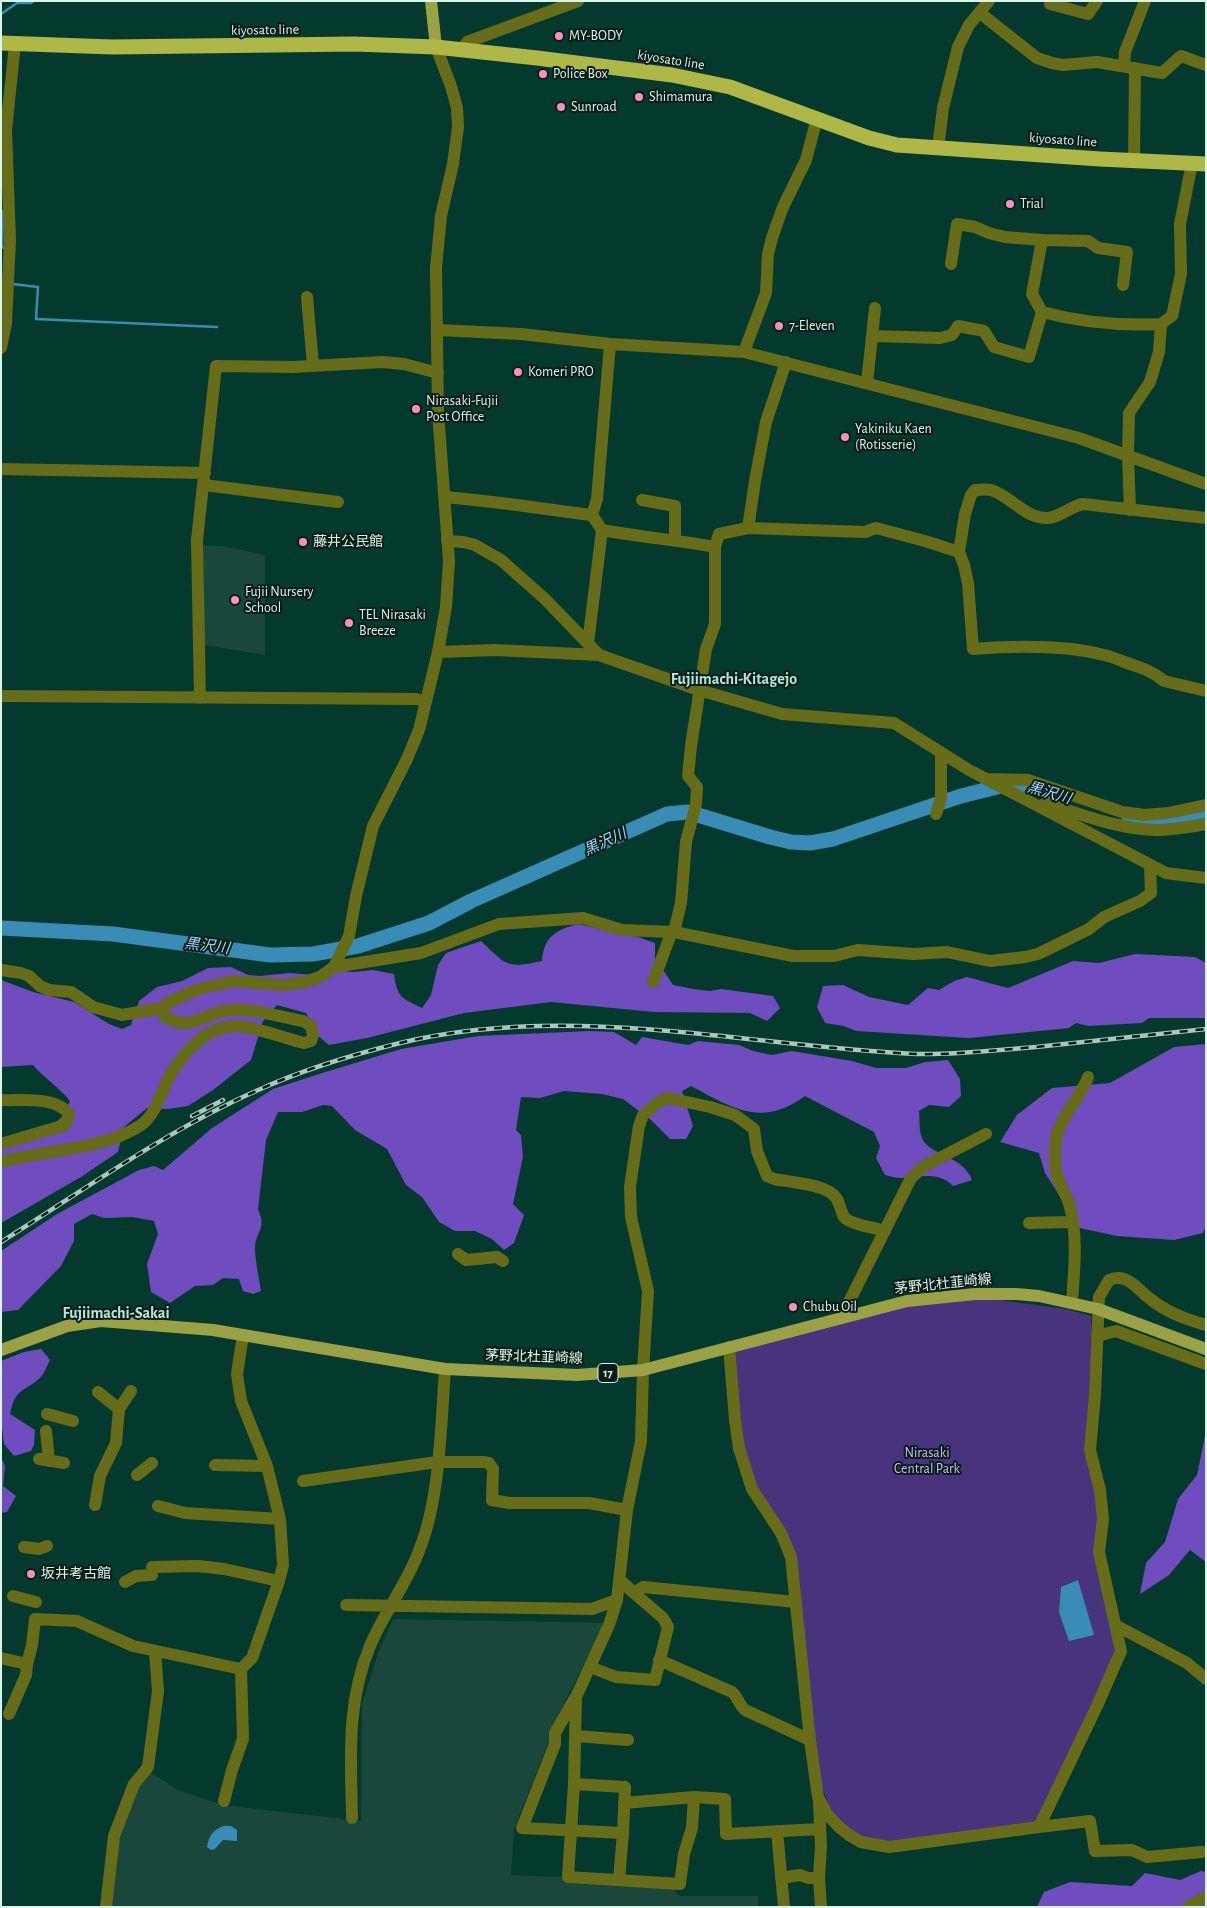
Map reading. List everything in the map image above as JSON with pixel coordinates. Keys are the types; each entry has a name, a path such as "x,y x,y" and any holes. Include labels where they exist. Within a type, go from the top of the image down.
{"highway":[{"name":"kiyosato line","path":"8,44 112,47 355,44 436,47 672,75 730,87 887,143 938,148 1199,163"}],"main road":[{"path":"430,1 436,47"},
{"name":"茅野北杜韮崎線","path":"1,1350 67,1326 101,1321 213,1330 400,1363 445,1369 577,1374 643,1370 907,1301 976,1294 1016,1294 1072,1302 1098,1309 1206,1349"}],"street":[{"path":"463,50 467,42 578,1"},
{"path":"938,148 943,108 958,46 963,34 989,1"},
{"path":"1050,4 1088,14 1097,1"},
{"path":"1134,160 1130,67 1125,52 1145,1"},
{"path":"980,13 1037,58 1063,64 1097,62 1162,73 1181,56 1206,65"},
{"path":"1,348 6,323 10,240 6,130 8,44"},
{"path":"1,970 21,972 40,986 49,990 71,992 93,1007 122,1015 162,1008 171,1001 199,989 233,981 283,985 305,982 320,977 337,961 346,943 374,826 419,730 438,652 446,607 449,561 438,412 436,268 441,216 453,164 458,127 457,108 451,86 436,47"},
{"path":"744,352 766,293 768,254 772,238 783,207 806,160 817,118"},
{"path":"1042,312 1060,317 1137,325 1161,324 1172,316 1181,274 1180,224 1199,163"},
{"path":"951,264 957,224 975,227 1005,237 1088,241 1098,248 1127,252 1123,285"},
{"path":"873,336 940,338 952,335 958,326 984,332 994,347 1029,357 1042,312 1032,294 1042,240"},
{"path":"306,297 313,365"},
{"path":"867,383 875,308"},
{"path":"1130,510 1129,413 1150,382 1159,352 1161,324"},
{"path":"438,330 521,334 610,344 744,352 1079,438 1206,484"},
{"path":"592,515 597,499 610,344"},
{"path":"200,698 197,556 216,366 293,367 382,362 404,364 438,373"},
{"path":"748,528 766,422 786,362"},
{"path":"1,469 204,479 338,502"},
{"path":"1206,518 1083,504 1050,518 1039,518 1027,513 990,490 975,490 971,495 964,514 958,552 964,564 968,583 973,649 1013,646 1075,650 1104,655 1142,668 1159,676 1164,681 1206,691"},
{"path":"444,496 504,502 531,508 592,515 602,530 588,643"},
{"path":"642,500 675,506 676,540"},
{"path":"653,982 673,932 681,903 686,842 696,804 697,787 688,776 706,649 715,624 715,547 719,534 748,528 865,532 876,528 958,552"},
{"path":"602,530 715,547"},
{"path":"448,541 475,545 501,560 545,599 599,655"},
{"path":"438,652 496,650 599,655 699,690 782,714 894,723 941,753 1008,791 1166,873 1206,878"},
{"path":"1,696 416,699 426,701"},
{"path":"938,807 941,753"},
{"path":"989,780 1028,780 1122,812 1145,815 1168,813 1206,805"},
{"path":"1028,800 1042,802 1131,827 1168,830 1206,824"},
{"path":"337,961 421,953 499,924 583,918 622,930 673,932 793,956 834,956 858,950 914,954 947,952 990,961 1025,957 1038,954 1089,930 1104,917 1140,901 1151,893 1150,865"},
{"path":"1,1162 25,1155 99,1144 121,1136 143,1124 153,1112 175,1066 191,1047 209,1034 224,1028 244,1026 304,1042 311,1041 313,1034 311,1026 303,1021 237,1010 223,1011 192,1023 179,1023 165,1017 162,1008"},
{"path":"1072,1302 1075,1262 1072,1222 1070,1207 1057,1177 1055,1161 1057,1134 1074,1101 1086,1084 1088,1077"},
{"path":"623,1833 522,1828 555,1744 556,1732 590,1667 609,1625 617,1600 627,1510 641,1441 648,1291 631,1217 630,1187 639,1126 643,1115 657,1103 668,1098 710,1106 735,1114 754,1129 757,1151 767,1176 824,1189 838,1199 845,1218 885,1231"},
{"path":"1,1100 52,1102 64,1107 69,1114 65,1125 1,1144"},
{"path":"847,1316 845,1310 910,1178 924,1166 986,1134"},
{"path":"1029,1223 1072,1222"},
{"path":"458,1254 466,1260 497,1257 503,1261"},
{"path":"1045,1822 1121,1651 1099,1552 1103,1519 1100,1490 1090,1450 1097,1372 1099,1297 1109,1280 1116,1277 1125,1279 1166,1310 1183,1318 1206,1325"},
{"path":"1097,1336 1116,1331 1206,1364"},
{"path":"224,1801 243,1739 241,1669 252,1658 283,1565 280,1518 267,1466 241,1401 237,1374 243,1335"},
{"path":"729,1347 739,1448 752,1490 781,1533 792,1557 810,1740 818,1797 821,1846 819,1878 821,1907"},
{"path":"352,1818 351,1716 358,1681 370,1647 390,1606 410,1572 420,1548 430,1514 437,1462 445,1369"},
{"path":"95,1505 100,1476 116,1443 119,1409 131,1391"},
{"path":"98,1392 119,1409"},
{"path":"47,1414 73,1421"},
{"path":"46,1431 44,1460 64,1463"},
{"path":"303,1481 437,1462 489,1463 492,1468 492,1500 509,1503 589,1503 627,1510"},
{"path":"137,1475 152,1463"},
{"path":"215,1465 267,1466"},
{"path":"158,1506 185,1513 280,1518"},
{"path":"24,1547 39,1549 47,1546"},
{"path":"125,1582 152,1571 198,1566 224,1568 279,1581"},
{"path":"590,1667 616,1677 655,1680 668,1627 663,1618 620,1580"},
{"path":"634,1593 643,1587 796,1602"},
{"path":"13,1596 36,1602"},
{"path":"346,1605 592,1609 617,1600"},
{"path":"10,1714 26,1675 32,1645 34,1619 77,1621 133,1646 241,1669"},
{"path":"1116,1626 1187,1663 1206,1679"},
{"path":"106,1907 114,1836 134,1784 148,1767 158,1691 155,1651"},
{"path":"1,1658 27,1664"},
{"path":"659,1660 732,1692 745,1710 810,1740"},
{"path":"576,1697 574,1784 568,1877 680,1884 684,1854 692,1828 694,1797"},
{"path":"575,1736 628,1740"},
{"path":"574,1784 625,1787 619,1880"},
{"path":"624,1803 694,1797 726,1799 726,1834 820,1829"},
{"path":"818,1797 828,1814 849,1835 861,1842 889,1848 1045,1822 1090,1822 1095,1851 1132,1850 1147,1857 1202,1852"},
{"path":"777,1832 784,1907"},
{"path":"781,1878 800,1875 808,1878 819,1878"},
{"path":"1188,1907 1206,1897"}],"shaded area":[{"name":"Fujii Nursery School","path":"203,545 222,546 265,555 265,655 204,645"},
{"path":"578,924 638,937 655,943 655,958 673,985 710,991 721,989 773,996 780,1008 767,1021 750,1013 654,1012 551,1002 464,1013 367,1038 329,1045 317,1035 306,1013 277,1005 263,1021 251,1060 213,1090 188,1106 168,1109 147,1108 124,1127 118,1152 81,1177 1,1222 1,1142 55,1123 63,1116 70,1101 33,1065 1,1067 1,980 33,992 74,1002 109,1024 122,1029 131,1025 139,1001 157,987 182,981 208,968 231,967 248,975 260,976 289,973 314,975 321,969 353,972 373,970 394,974 401,996 422,1008 431,995 438,965 446,953 481,941 502,960 514,965 542,961 545,946 552,935"},
{"path":"1135,954 1195,957 1206,963 1206,1018 1149,1018 1142,1023 1088,1026 1076,1023 1069,1028 969,1038 856,1031 844,1026 825,1023 817,1007 823,986 843,985 869,997 908,1005 928,988 939,990 954,981 967,977 1008,988 1073,961 1099,963"},
{"path":"589,1031 614,1032 636,1045 642,1037 688,1045 698,1041 739,1045 753,1051 772,1055 792,1051 852,1061 876,1068 906,1068 925,1062 948,1060 960,1079 961,1096 949,1107 929,1105 919,1111 920,1132 923,1140 930,1148 957,1162 972,1180 953,1186 942,1178 922,1176 901,1178 885,1175 876,1158 880,1146 874,1132 805,1096 781,1109 758,1113 735,1108 691,1086 682,1091 693,1126 686,1139 670,1139 651,1120 623,1099 602,1094 564,1091 540,1098 521,1097 516,1130 521,1135 523,1157 513,1204 524,1215 514,1243 504,1250 492,1239 475,1231 455,1231 439,1222 422,1197 406,1185 387,1149 355,1130 332,1106 323,1105 302,1112 278,1112 266,1140 258,1209 261,1226 255,1247 261,1291 253,1294 243,1291 239,1279 223,1278 213,1285 195,1286 170,1303 151,1292 147,1264 158,1234 154,1221 133,1217 104,1218 92,1214 74,1224 74,1241 61,1266 18,1310 1,1312 1,1251 57,1214 139,1170 154,1166 163,1170 212,1128 273,1089 401,1049 478,1036"},
{"path":"1206,1044 1206,1226 1203,1233 1174,1240 1117,1236 1080,1228 1045,1173 1039,1153 1000,1142 1017,1115 1052,1088 1110,1083 1174,1047"},
{"path":"41,1349 50,1360 47,1367 40,1378 18,1395 12,1405 10,1414 35,1430 34,1445 31,1451 14,1456 4,1444 1,1419 1,1361 24,1352"},
{"path":"1206,1431 1206,1562 1190,1550 1169,1575 1140,1594 1146,1563 1165,1542 1178,1499 1197,1475"},
{"path":"1,1457 5,1466 3,1486 16,1496 7,1512 1,1513"},
{"path":"1078,1580 1094,1635 1069,1641 1059,1612 1061,1587"},
{"path":"393,1619 605,1623 551,1729 549,1741 514,1829 511,1875 561,1877 575,1884 674,1889 679,1896 758,1896 758,1907 110,1907 118,1836 137,1785 149,1771 178,1790 222,1805 361,1821 362,1704 378,1653"},
{"path":"224,1826 231,1826 237,1830 237,1841 223,1840 215,1849 211,1850 207,1847 210,1836 214,1831"},
{"path":"1201,1871 1206,1872 1206,1907 1037,1907 1044,1892 1070,1882 1132,1886 1145,1873 1180,1880"}],"green space":[{"name":"Nirasaki Central Park","path":"975,1297 1067,1309 1091,1316 1095,1485 1117,1650 1037,1822 890,1843 864,1838 838,1819 829,1806 821,1784 800,1592 756,1489 742,1440 734,1350 903,1304"}],"waterway":[{"path":"1,14 17,3 31,3 34,1"},
{"path":"3,211 2,247 5,248"},
{"path":"13,284 38,287 36,319 217,327"},
{"name":"黒沢川","path":"1,928 113,934 270,955 313,954 358,946 429,923 471,901 667,814 688,812 770,837 791,842 810,843 833,839 961,796 1013,783 1047,791"},
{"name":"黒沢川","path":"1129,818 1158,820 1206,812"}],"railway":[{"path":"1,1242 94,1182 190,1124 273,1083 363,1053 400,1043 464,1031 529,1026 593,1026 723,1036 852,1050 931,1054 1036,1047 1206,1029"},
{"path":"192,1116 223,1100"}],"place":[{"name":"MY-BODY","path":"559,36"},
{"name":"Police Box","path":"543,74"},
{"name":"Shimamura","path":"639,97"},
{"name":"Sunroad","path":"561,107"},
{"name":"Trial","path":"1010,204"},
{"name":"7-Eleven","path":"779,326"},
{"name":"Komeri PRO","path":"518,372"},
{"name":"Nirasaki-Fujii Post Office","path":"416,409"},
{"name":"Yakiniku Kaen (Rotisserie)","path":"845,437"},
{"name":"藤井公民館","path":"303,542"},
{"name":"Fujii Nursery School","path":"235,600"},
{"name":"TEL Nirasaki Breeze","path":"349,623"},
{"name":"Chubu Oil","path":"793,1307"},
{"name":"坂井考古館","path":"31,1574"}],"district":[{"name":"Fujiimachi-Kitagejo","path":"734,679"},
{"name":"Fujiimachi-Sakai","path":"116,1313"}]}
